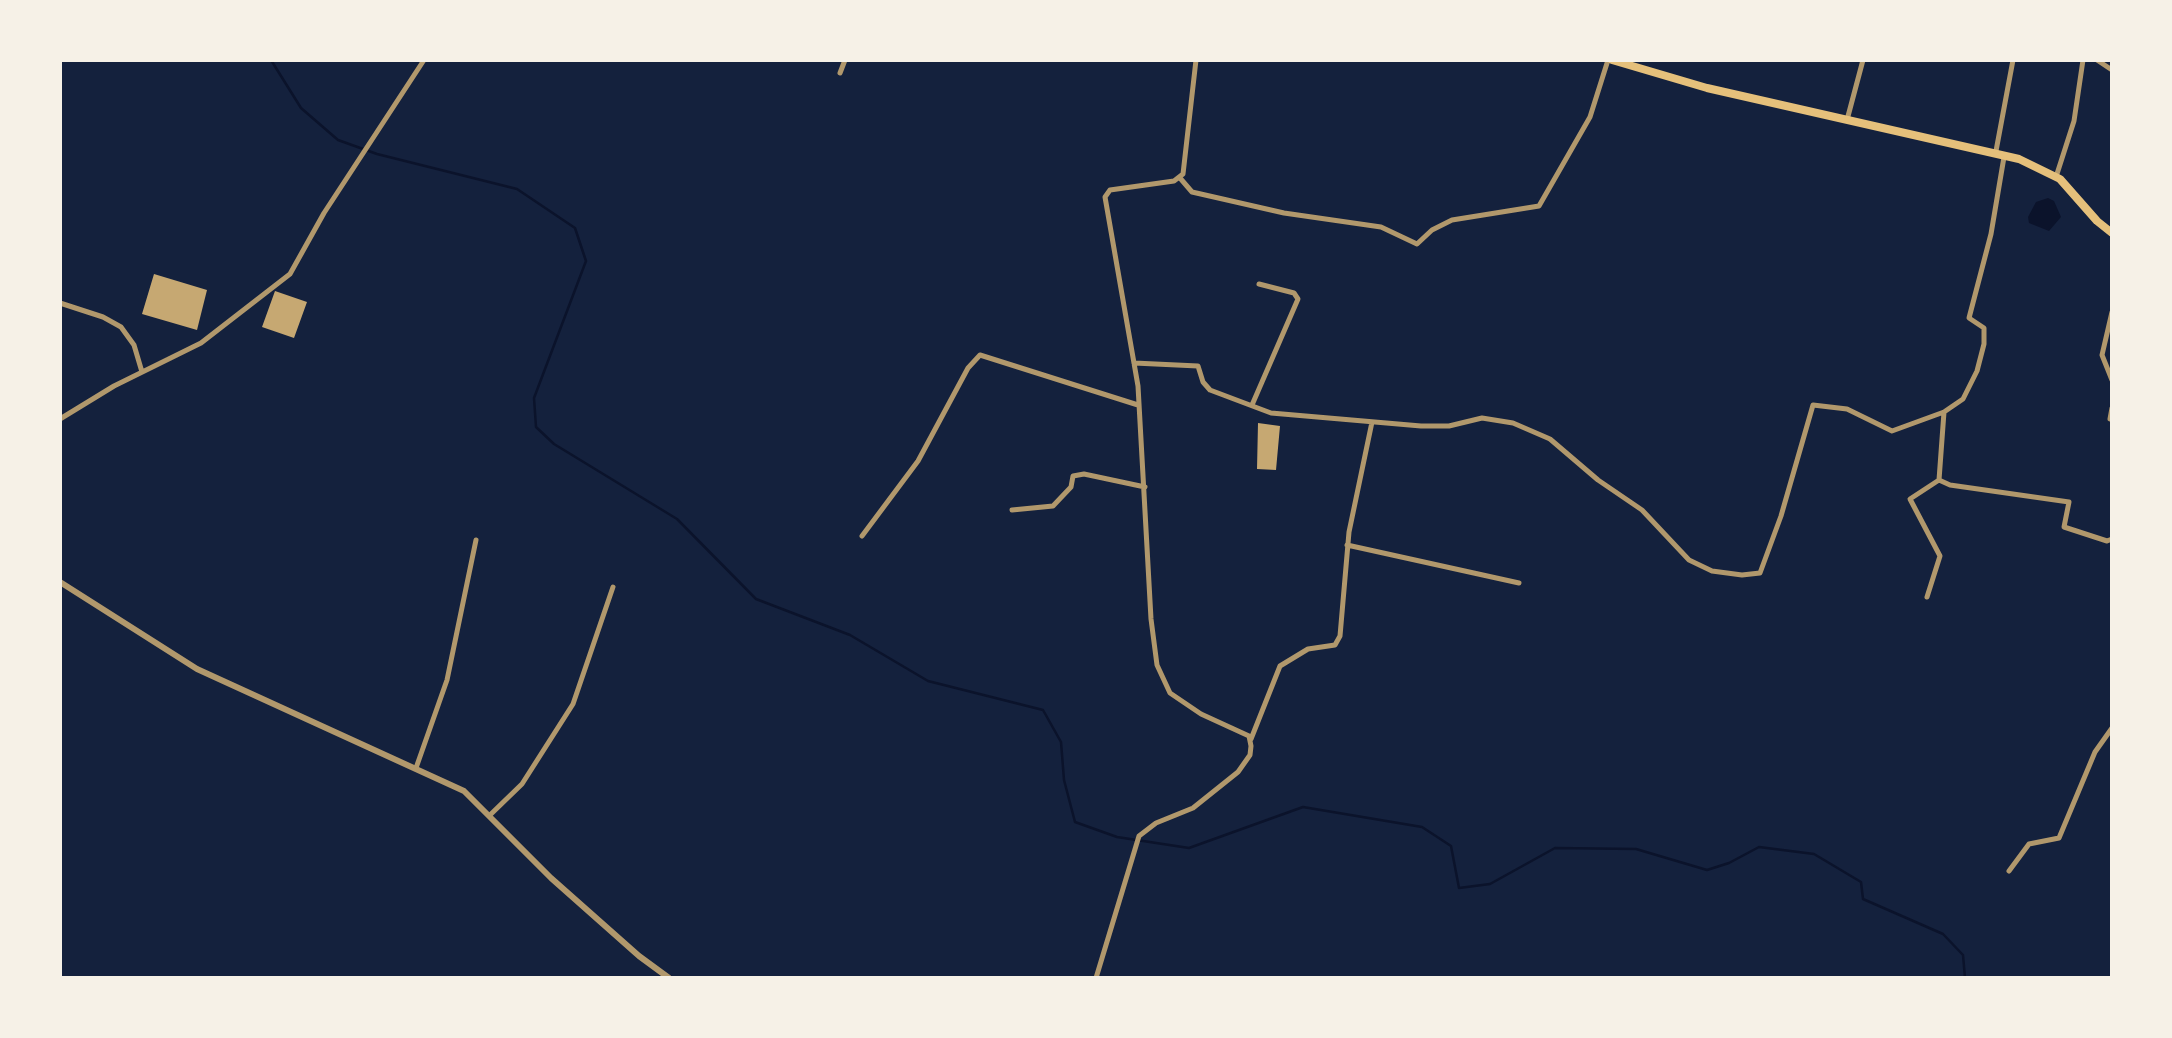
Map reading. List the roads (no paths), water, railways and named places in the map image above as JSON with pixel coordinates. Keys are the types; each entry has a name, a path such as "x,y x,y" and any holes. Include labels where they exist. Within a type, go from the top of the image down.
{"main road":[{"path":"1610,60 1662,77 1924,139 2000,153 2056,176 2112,233"}],"street":[{"path":"60,419 201,343 290,274 324,212 424,60"},
{"path":"840,73 845,60"},
{"path":"1196,60 1180,178 1192,192 1284,213 1381,227 1416,244 1452,220 1539,206 1590,117 1610,60"},
{"path":"1847,120 1863,60"},
{"path":"1134,364 1198,366 1210,390 1271,412 1435,426 1482,418 1513,422 1550,438 1598,480 1642,510 1689,560 1742,576 1760,573 1813,406 1848,409 1892,431 1944,412 1963,399 1984,344 1984,328 1968,318 1991,234 2013,60"},
{"path":"2056,176 2074,121 2083,60"},
{"path":"2097,60 2112,70"},
{"path":"1180,178 1110,190 1105,198 1134,364 1151,619 1157,665 1170,693 1201,714 1236,728 1250,741"},
{"path":"1252,406 1298,298 1294,293 1258,284"},
{"path":"60,304 103,317 121,327 134,345 142,372"},
{"path":"2112,312 2102,355 2112,380"},
{"path":"862,536 918,461 968,368 980,355 1138,405"},
{"path":"2110,419 2112,408"},
{"path":"1938,480 1944,412"},
{"path":"1096,978 1139,836 1156,823 1193,808 1238,772 1250,754 1250,741 1280,666 1308,650 1335,646 1340,636 1348,545 1372,422"},
{"path":"1012,510 1053,506 1071,487 1073,476 1084,474 1144,488"},
{"path":"1938,480 1950,486 2069,502 2064,527 2107,542 2112,539"},
{"path":"1928,598 1940,556 1910,498 1938,480"},
{"path":"416,768 448,680 476,540"},
{"path":"1348,545 1519,583"},
{"path":"60,582 197,669 464,791 551,878 668,978"},
{"path":"490,815 522,784 573,704 613,587"},
{"path":"2010,871 2029,844 2060,838 2095,752 2112,728"}],"water":[{"path":"2048,198 2054,201 2061,217 2049,231 2029,223 2028,217 2036,202"}],"waterway":[{"path":"271,60 301,108 338,140 377,154 517,189 575,228 586,261 534,398 536,427 554,444 677,519 756,599 850,635 928,681 1043,710 1061,742 1064,780 1075,822 1117,837 1189,848 1303,807 1422,827 1451,846 1459,888 1490,884 1555,848 1636,849 1707,870 1759,847 1814,854 1861,882 1863,899 1943,934 1963,955 1965,978"}]}
